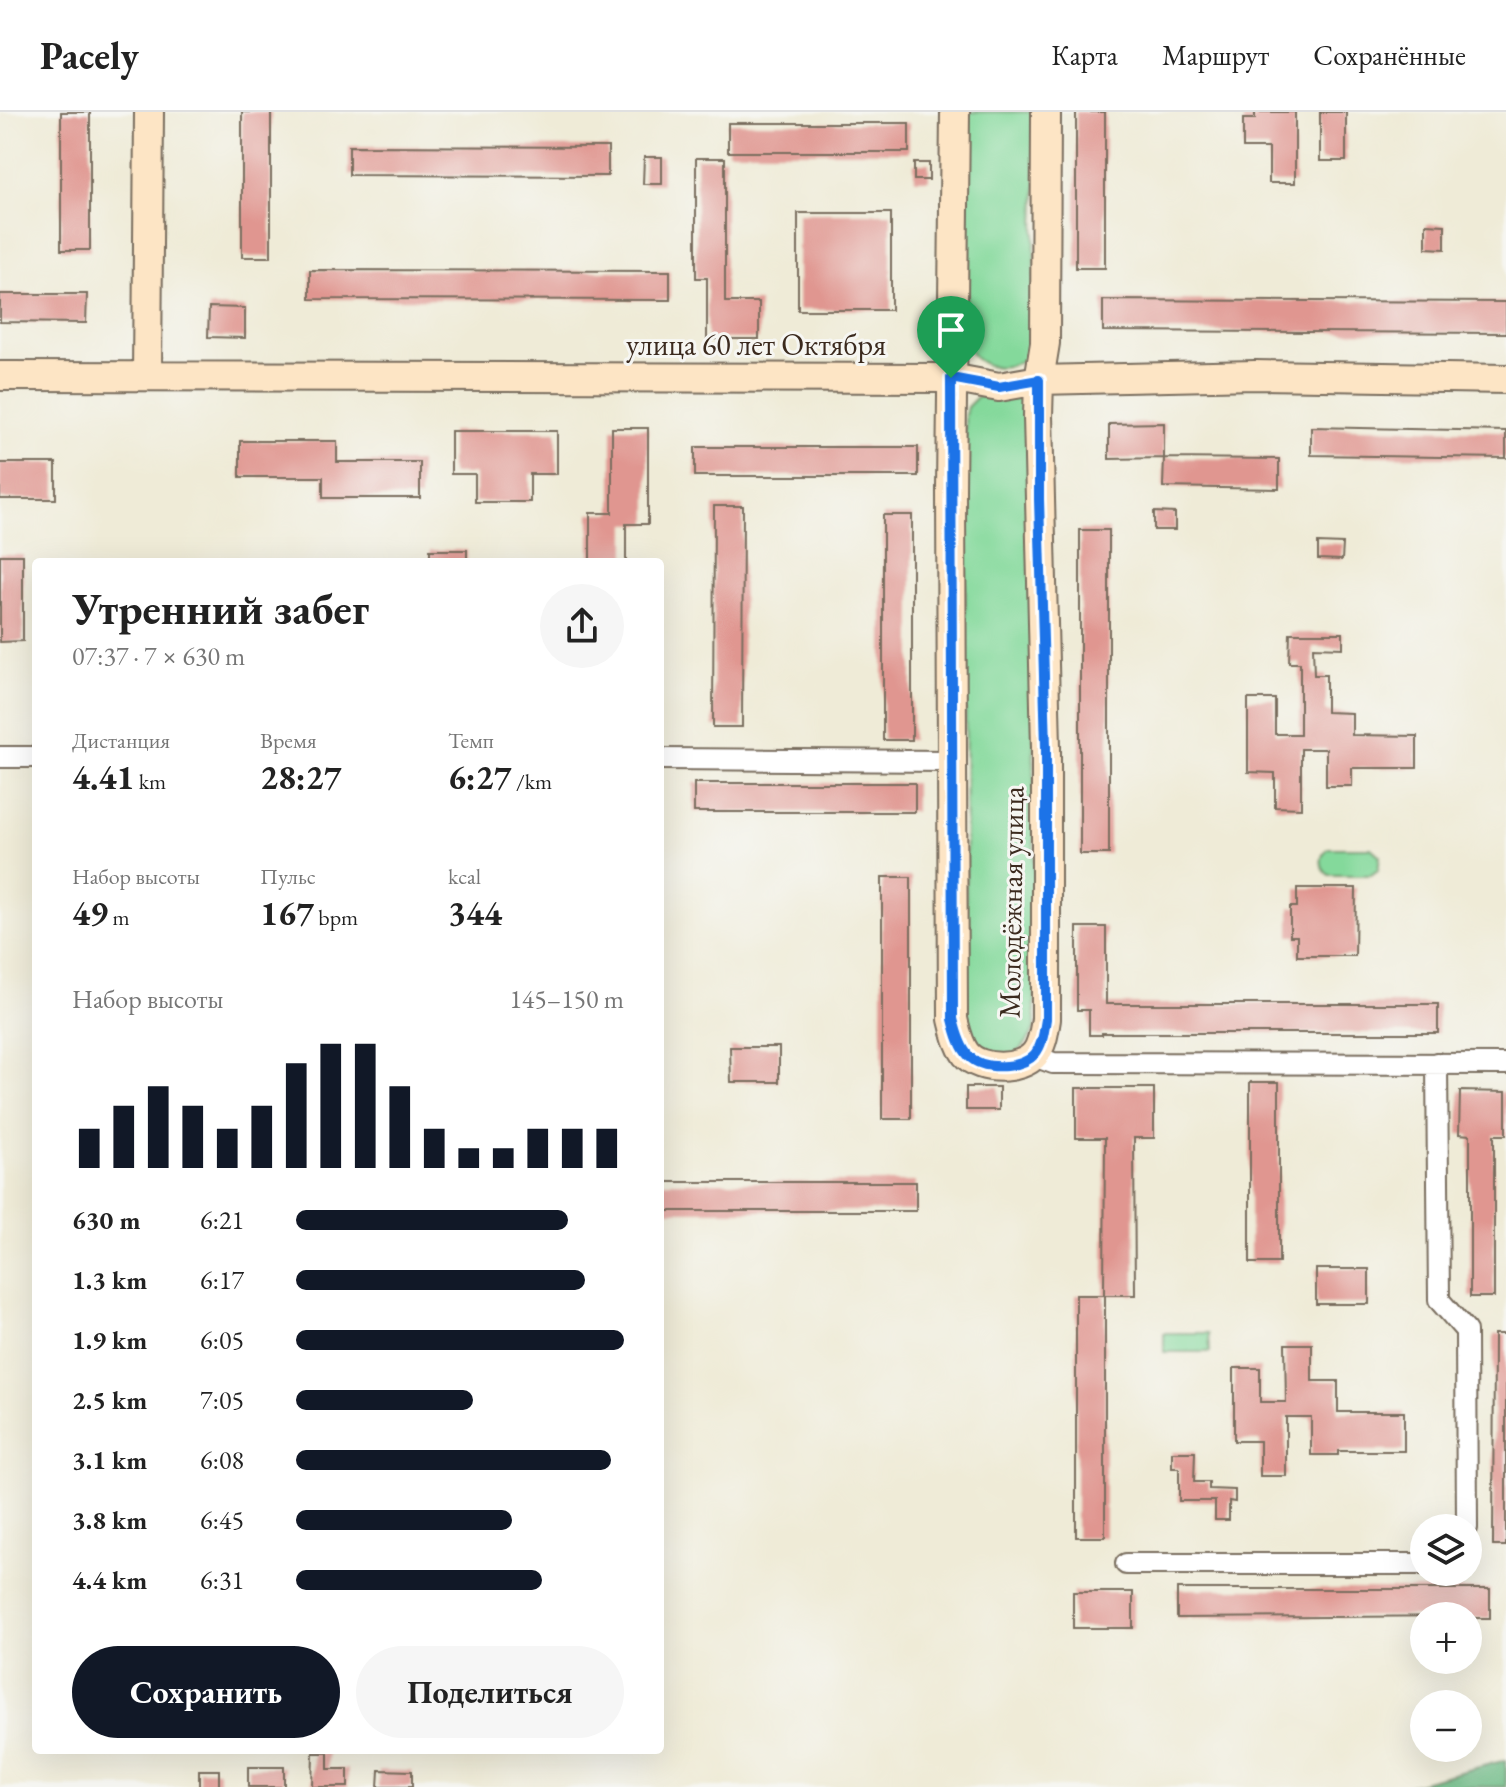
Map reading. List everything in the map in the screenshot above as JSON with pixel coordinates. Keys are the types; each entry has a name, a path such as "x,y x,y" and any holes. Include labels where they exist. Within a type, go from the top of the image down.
{"main road":[{"path":"147,376 149,112"},
{"name":"Молодёжная улица","path":"955,112 951,378 953,1019 958,1041 968,1057 979,1064 1018,1065 1034,1056 1042,1042 1046,1019 1046,747 1039,499 1039,380 1045,343 1046,112"},
{"name":"улица 60 лет Октября","path":"0,376 951,378 999,387 1039,380 1255,375 1506,379"}],"street":[{"path":"0,757 32,757"},
{"path":"664,759 953,761"},
{"path":"1034,1056 1053,1063 1506,1064"},
{"path":"1437,1063 1439,1300 1466,1331 1467,1514"},
{"path":"1126,1564 1410,1564"}],"green space":[{"path":"967,112 1038,112 1032,354 1005,366 978,360 966,343"},
{"path":"977,397 1024,397 1032,406 1035,1028 1018,1051 988,1056 966,1038 965,415 967,407"},
{"path":"1329,848 1371,848 1380,856 1378,870 1371,875 1329,875 1323,869 1322,862 1323,854"},
{"path":"1164,1333 1209,1333 1210,1352 1164,1352"},
{"path":"1506,1760 1506,1787 1402,1787"}],"building":[{"path":"61,112 90,112 90,250 61,250"},
{"path":"242,112 271,112 271,257 242,257"},
{"path":"1076,112 1105,112 1105,268 1076,268"},
{"path":"1255,112 1295,112 1295,183 1269,183 1269,148 1243,148 1243,119 1255,119"},
{"path":"1320,112 1346,112 1346,161 1320,161"},
{"path":"728,123 909,123 909,152 728,152"},
{"path":"349,146 608,147 608,176 349,175"},
{"path":"644,157 662,157 662,184 643,184"},
{"path":"696,158 725,158 725,302 759,302 759,339 707,339 707,278 696,278"},
{"path":"914,163 929,163 929,180 914,180"},
{"path":"798,213 891,213 891,310 798,310"},
{"path":"1426,224 1445,225 1445,249 1426,248"},
{"path":"310,270 670,271 670,300 310,299"},
{"path":"0,294 87,294 86,323 0,322"},
{"path":"1103,300 1506,302 1506,333 1103,331"},
{"path":"209,307 245,308 245,338 208,337"},
{"path":"1164,423 1164,458 1109,459 1109,424"},
{"path":"1311,427 1506,431 1506,458 1311,455"},
{"path":"612,428 648,428 648,524 626,524 626,558 590,558 590,513 612,513"},
{"path":"451,431 557,431 557,474 530,474 530,502 475,502 475,474 451,474"},
{"path":"240,441 337,441 337,462 420,462 420,498 323,498 323,477 240,477"},
{"path":"695,447 918,447 918,476 695,476"},
{"path":"1164,458 1279,459 1279,489 1163,487"},
{"path":"0,463 56,463 56,499 0,499"},
{"path":"714,506 743,506 742,727 713,727"},
{"path":"1154,512 1175,513 1175,530 1154,530"},
{"path":"883,515 912,515 912,740 883,740"},
{"path":"1080,530 1109,530 1109,854 1080,854"},
{"path":"1318,543 1343,544 1342,560 1318,559"},
{"path":"430,550 467,550 467,558 430,558"},
{"path":"0,555 23,555 23,641 0,642"},
{"path":"1290,633 1343,633 1343,648 1313,647 1314,675 1326,675 1326,712 1352,713 1352,735 1417,736 1417,768 1352,768 1352,786 1326,786 1326,749 1301,749 1301,808 1275,807 1275,773 1248,772 1248,699 1275,699 1275,734 1300,734 1300,663 1289,663"},
{"path":"694,783 915,783 915,812 694,812"},
{"path":"882,877 911,877 911,1119 882,1119"},
{"path":"1297,888 1356,888 1355,956 1297,956 1297,936 1290,936 1290,907 1297,907"},
{"path":"1077,927 1106,927 1106,1004 1438,1004 1438,1033 1089,1035 1089,1010 1077,1010"},
{"path":"730,1047 779,1047 779,1082 731,1082"},
{"path":"1250,1082 1279,1082 1279,1263 1250,1263"},
{"path":"966,1087 999,1087 999,1110 966,1110"},
{"path":"1076,1088 1154,1088 1154,1138 1134,1138 1135,1295 1104,1295 1105,1138 1076,1138"},
{"path":"1460,1091 1506,1092 1506,1135 1494,1135 1494,1297 1470,1297 1470,1135 1459,1134"},
{"path":"664,1182 916,1182 916,1211 664,1211"},
{"path":"1316,1269 1369,1269 1369,1304 1316,1304"},
{"path":"1076,1295 1105,1295 1105,1537 1076,1537"},
{"path":"1494,1334 1506,1334 1506,1546 1493,1546"},
{"path":"1285,1344 1312,1344 1312,1381 1338,1381 1338,1412 1404,1412 1404,1451 1338,1451 1338,1455 1311,1455 1311,1417 1286,1417 1286,1476 1260,1476 1260,1441 1234,1441 1234,1368 1260,1368 1260,1402 1286,1402"},
{"path":"1172,1452 1195,1452 1194,1482 1209,1482 1209,1489 1235,1490 1235,1502 1229,1501 1229,1520 1215,1520 1215,1501 1179,1501 1179,1468 1172,1468"},
{"path":"1177,1589 1490,1589 1490,1618 1482,1618 1482,1602 1410,1602 1410,1616 1177,1618"},
{"path":"1073,1592 1133,1592 1133,1628 1073,1628"},
{"path":"313,1754 328,1754 328,1769 348,1769 348,1787 312,1787"},
{"path":"248,1767 284,1767 284,1787 248,1787"},
{"path":"199,1770 219,1770 219,1787 199,1787"},
{"path":"379,1770 412,1771 412,1787 378,1787"}],"route":[{"path":"951,378 999,387 1039,380 1046,747 1046,1019 1042,1042 1034,1056 1018,1065 979,1064 968,1057 958,1041 953,1019 951,378"}]}
